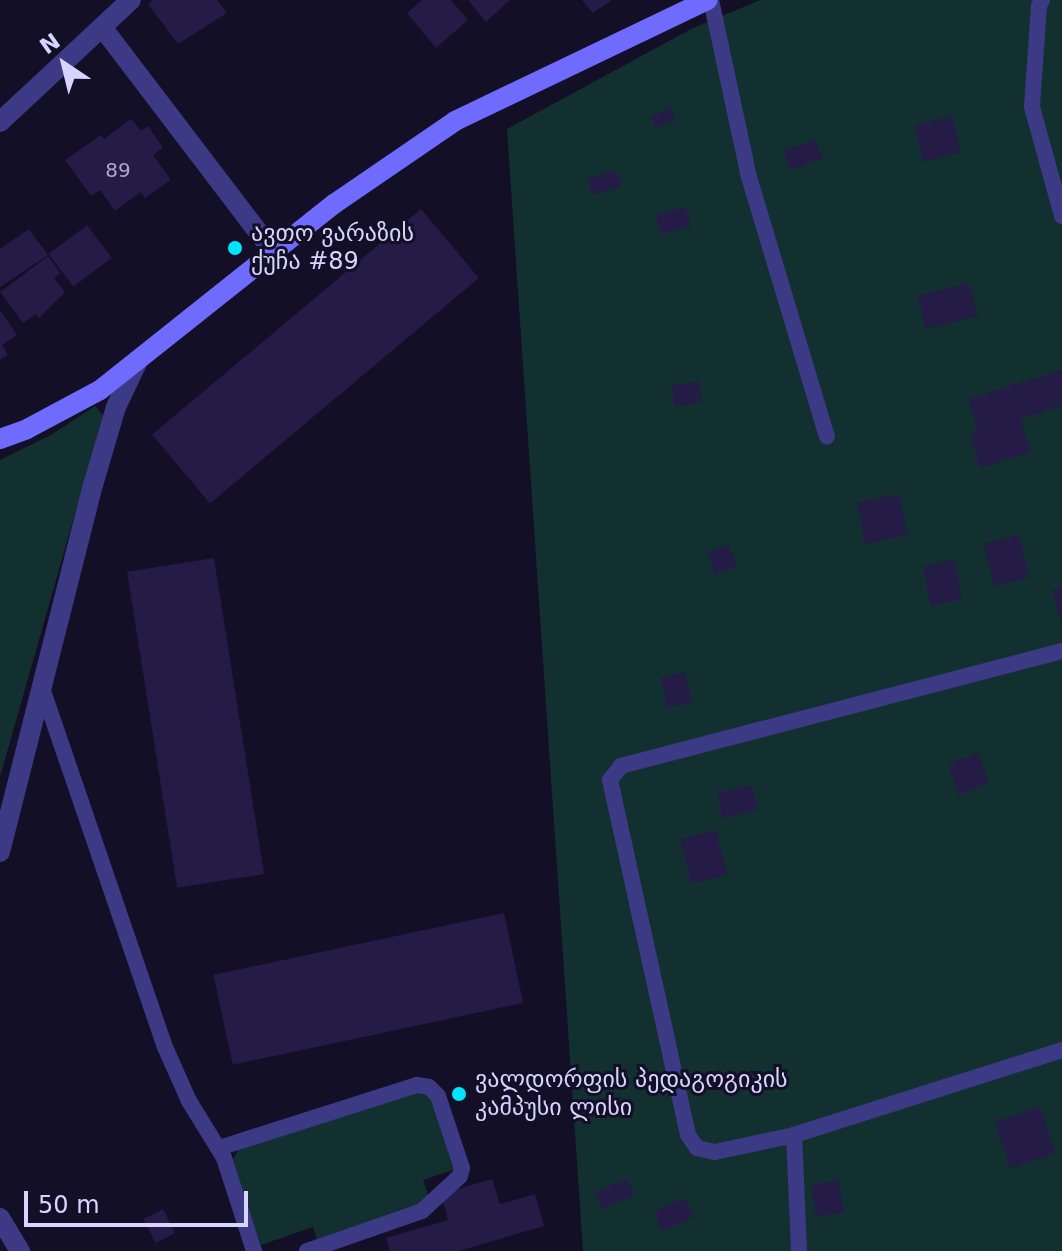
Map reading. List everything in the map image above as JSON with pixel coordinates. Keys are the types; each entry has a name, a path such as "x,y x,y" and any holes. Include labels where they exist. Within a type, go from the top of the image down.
{"street":[{"path":"0,122 131,0"},
{"path":"0,439 27,429 100,390 375,174 455,121 710,0"},
{"path":"102,27 274,253"},
{"path":"0,852 97,472 116,407 137,363"},
{"path":"0,1218 20,1251"}],"lane":[{"path":"710,0 749,177 827,437"},
{"path":"1042,0 1032,107 1062,216"},
{"path":"1062,651 621,766 610,780 688,1135 697,1148 715,1152 794,1135 1062,1050"},
{"path":"41,685 165,1047 189,1101 219,1148 254,1251"},
{"path":"219,1148 417,1085 429,1087 438,1096 462,1168 460,1176 422,1211 307,1251"},
{"path":"794,1135 799,1251"}],"green space":[{"path":"760,0 1062,0 1062,1251 583,1251 507,129 691,29"},
{"path":"95,406 103,415 0,777 0,460 51,435"},
{"path":"419,1092 431,1097 456,1169 423,1180 430,1200 317,1239 313,1227 261,1245 232,1161 239,1149"}],"building":[{"path":"153,0 217,0 227,13 178,44 148,4"},
{"path":"422,0 451,0 468,20 436,48 407,13"},
{"path":"468,0 510,0 486,22"},
{"path":"582,0 612,0 593,13"},
{"path":"671,108 676,119 656,128 651,117"},
{"path":"952,116 961,152 923,161 914,125"},
{"path":"131,119 141,131 148,126 163,148 153,155 171,180 145,198 141,192 115,211 100,190 91,196 65,160 101,135 104,139"},
{"path":"816,140 822,159 790,170 784,151"},
{"path":"616,170 621,186 592,195 587,179"},
{"path":"686,207 691,226 661,234 656,215"},
{"path":"421,209 479,278 210,504 152,435"},
{"path":"87,225 112,258 73,287 49,254"},
{"path":"29,229 48,255 0,287 0,249"},
{"path":"48,256 60,273 54,278 65,292 39,318 36,314 23,323 0,292"},
{"path":"969,283 977,316 926,329 918,296"},
{"path":"0,310 17,335 2,345 8,355 0,360"},
{"path":"1062,370 1062,406 1020,419 1031,452 980,468 970,434 978,432 968,399"},
{"path":"698,381 702,402 676,407 671,386"},
{"path":"899,494 908,535 866,544 857,503"},
{"path":"1019,535 1030,578 995,586 984,544"},
{"path":"729,545 737,567 715,574 707,553"},
{"path":"214,558 264,874 177,888 127,572"},
{"path":"954,560 962,599 931,606 923,567"},
{"path":"1062,587 1062,622 1061,622 1052,590"},
{"path":"685,672 692,702 668,708 661,678"},
{"path":"978,753 989,783 959,794 948,764"},
{"path":"752,785 758,810 723,818 717,793"},
{"path":"716,830 727,875 691,884 680,839"},
{"path":"504,913 523,1003 233,1065 213,975"},
{"path":"1040,1107 1055,1154 1010,1168 995,1122"},
{"path":"492,1179 500,1204 535,1194 544,1226 459,1251 390,1251 386,1238 448,1220 441,1194"},
{"path":"627,1179 634,1196 602,1208 595,1192"},
{"path":"838,1180 844,1211 817,1217 811,1185"},
{"path":"685,1198 693,1217 662,1231 654,1211"},
{"path":"163,1209 175,1233 156,1243 143,1219"}],"place":[{"name":"ავთო ვარაზის ქუჩა #89","path":"235,248"},
{"name":"ვალდორფის პედაგოგიკის კამპუსი ლისი","path":"459,1094"}]}
